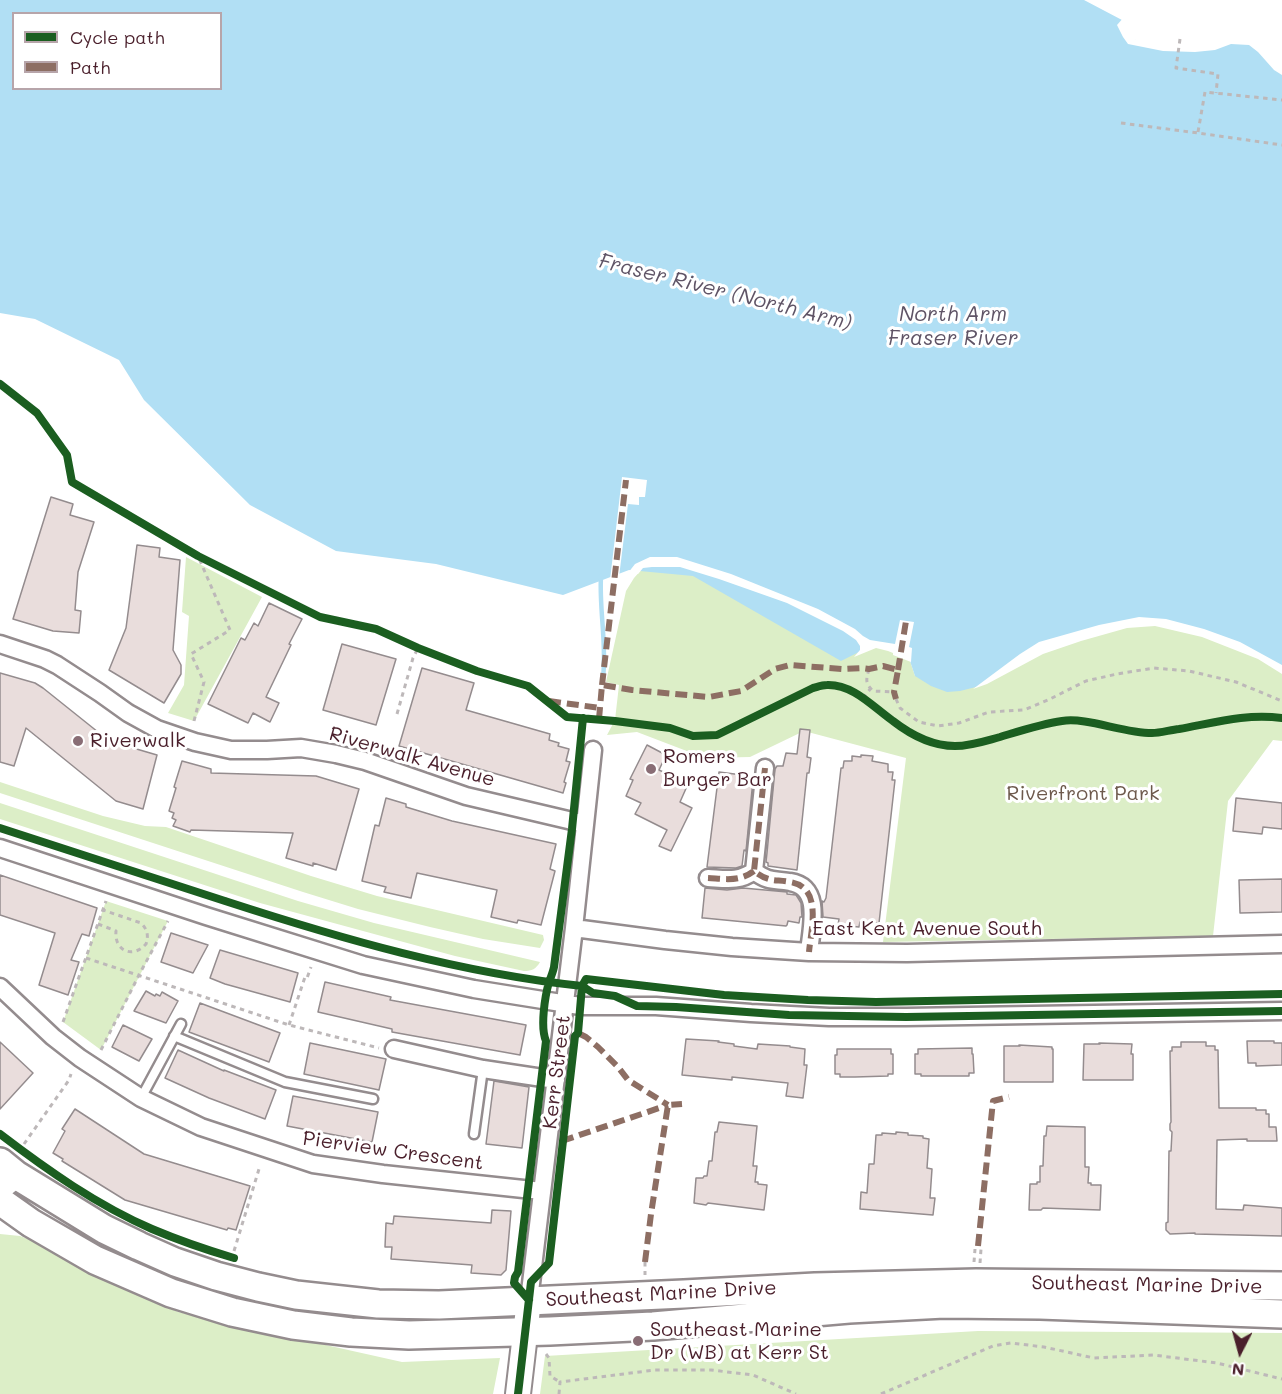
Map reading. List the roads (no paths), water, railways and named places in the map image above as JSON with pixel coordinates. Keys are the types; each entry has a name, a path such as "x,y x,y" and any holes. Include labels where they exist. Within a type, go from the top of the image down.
{"main road":[{"name":"Southeast Marine Drive","path":"11,1165 104,1229 175,1262 258,1287 296,1295 378,1304 439,1305 815,1287 976,1283 1282,1286"},
{"name":"Southeast Marine Drive","path":"0,1201 31,1223 95,1260 171,1293 242,1314 293,1325 351,1332 410,1335 652,1326 849,1309 944,1304 1040,1305 1282,1314"},
{"path":"0,1224 31,1223"}],"street":[{"name":"Riverwalk Avenue","path":"0,644 57,665 128,713 157,729 195,742 231,750 301,748 336,754 364,761 473,798 585,824"},
{"name":"Kerr Street","path":"518,1394 593,750"},
{"path":"708,878 732,880 746,877 754,871 765,768"},
{"path":"0,848 363,965 474,989 565,1004 666,1006 829,1017 1282,1011"},
{"path":"754,871 762,878 802,886 809,894 813,904 809,952"},
{"name":"East Kent Avenue South","path":"574,928 732,947 809,952 907,953 1282,944"},
{"name":"Pierview Crescent","path":"0,987 80,1058 141,1098 201,1127 313,1164 542,1191"},
{"path":"394,1049 483,1069 556,1080"}],"lane":[{"path":"141,1098 181,1024"},
{"path":"174,1036 285,1082 373,1099"},
{"path":"474,1134 483,1069"}],"water":[{"name":"North Arm Fraser River","path":"0,0 1084,0 1122,20 1129,38 1154,45 1243,43 1257,46 1282,69 1282,671 1251,653 1205,635 1155,623 1124,627 1042,652 980,686 947,692 915,676 909,658 882,647 869,647 841,661 693,576 629,570 563,595 436,564 336,551 250,505 144,400 119,360 35,319 0,313"}],"waterway":[{"path":"601,576 603,678"}],"place":[{"name":"Riverwalk","path":"78,741"},
{"name":"Romers Burger Bar","path":"651,769"},
{"name":"Southeast Marine Dr (WB) at Kerr St","path":"638,1341"}],"water label":[{"name":"Fraser River (North Arm)","path":"725,292"}],"park label":[{"name":"Riverfront Park","path":"1083,794"}]}
